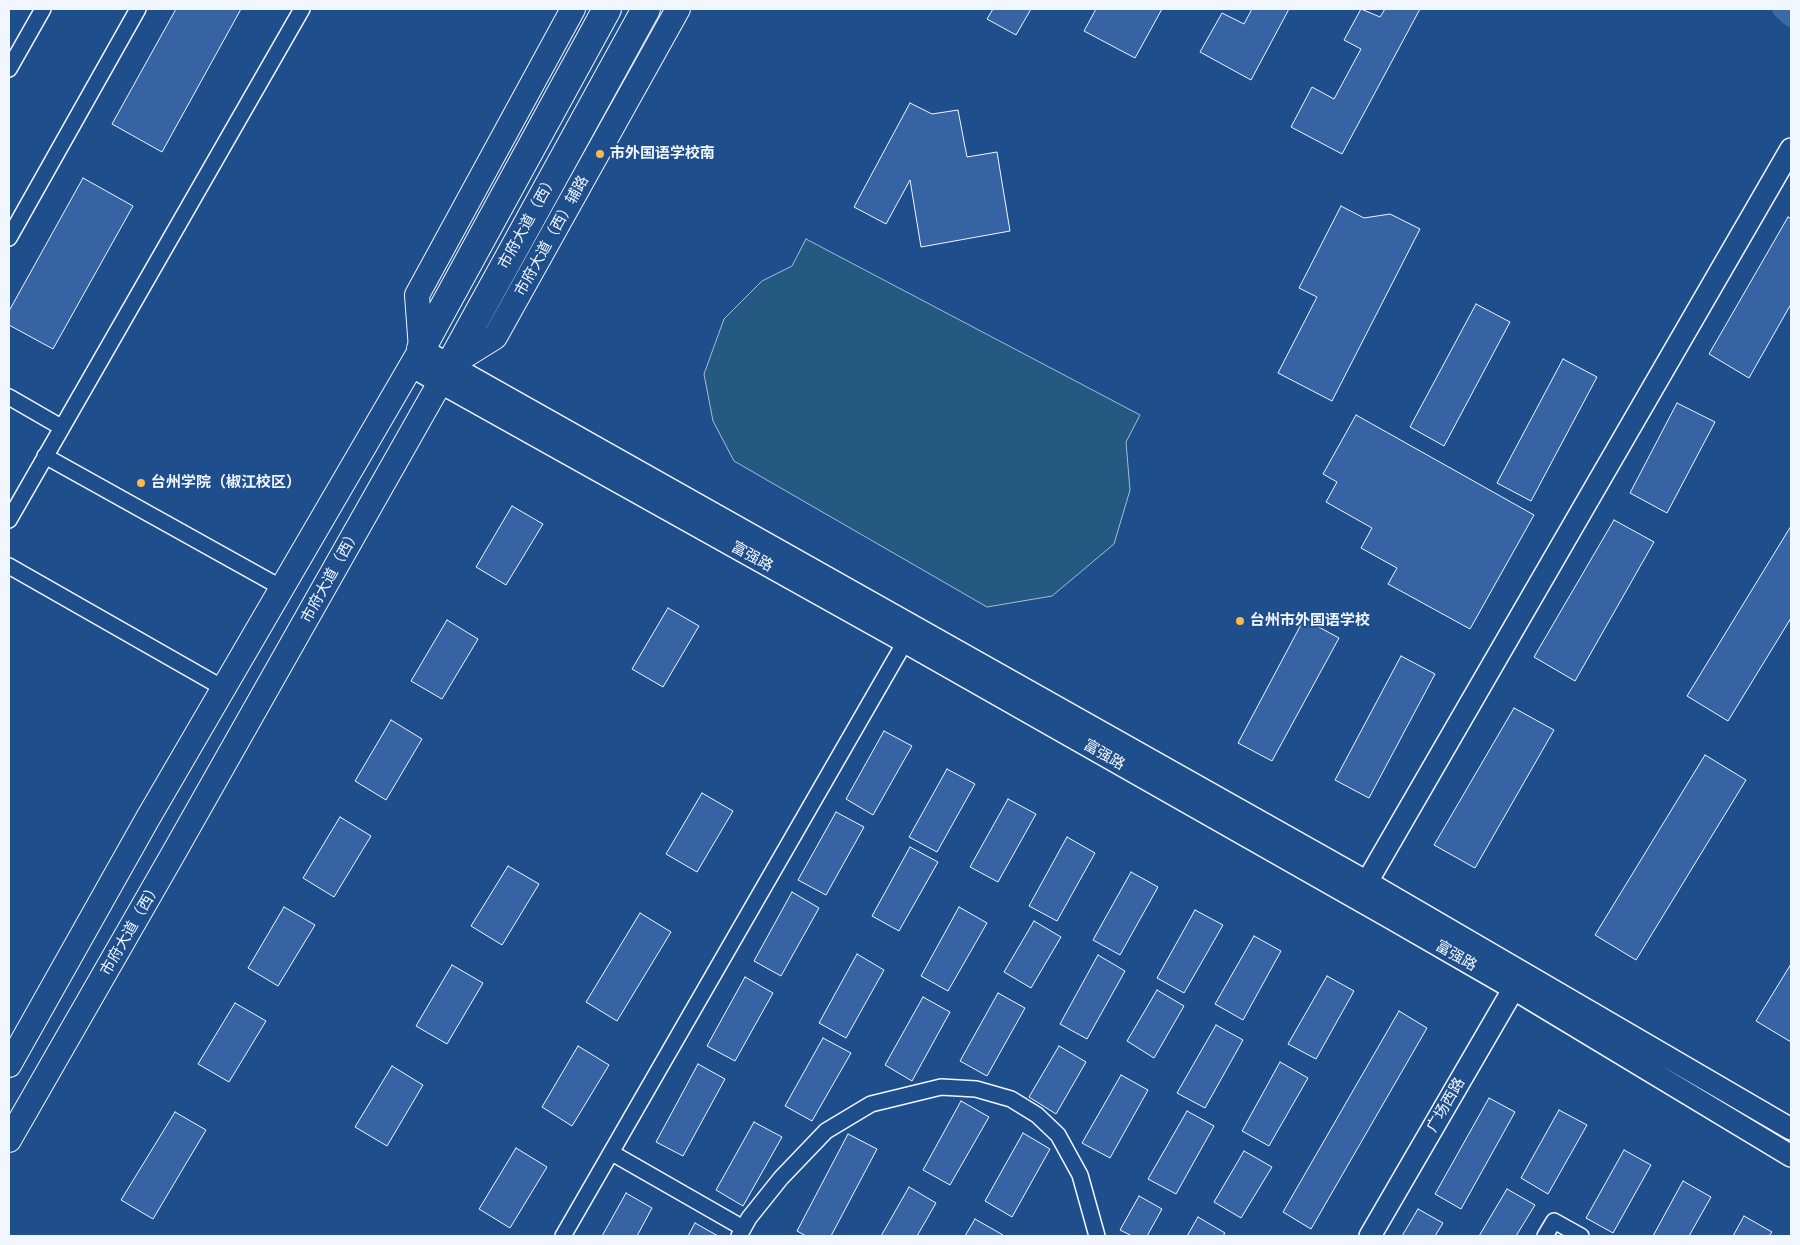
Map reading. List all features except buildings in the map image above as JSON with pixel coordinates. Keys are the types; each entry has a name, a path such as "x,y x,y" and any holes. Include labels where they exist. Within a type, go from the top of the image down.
{"highway":[{"path":"416,358 607,9"},
{"name":"市府大道（西）","path":"445,374 646,9"}],"main road":[{"path":"9,1065 223,688 416,358 417,295 573,9"},
{"name":"市府大道（西）辅路","path":"445,374 495,337 678,9"},
{"path":"1362,890 1791,149"},
{"name":"富强路","path":"416,358 1362,890 1518,981 1791,1128"},
{"name":"富强路","path":"445,374 905,642 1362,890"},
{"name":"市府大道（西）","path":"9,1140 445,374"},
{"name":"富强路","path":"1518,981 1791,1156"},
{"name":"广场西路","path":"1370,1236 1518,981"}],"street":[{"path":"9,69 43,9"},
{"path":"9,238 138,9"},
{"path":"9,520 302,9"},
{"path":"9,397 61,427"},
{"path":"45,456 282,588"},
{"path":"9,566 223,688"},
{"path":"563,1236 905,642"},
{"path":"612,1153 741,1232 780,1178 826,1131 871,1104 941,1087 976,1088 1011,1099 1037,1115 1058,1135 1080,1175 1097,1236"},
{"path":"1545,1236 1554,1221 1581,1236"}],"shaded area":[{"path":"806,239 1140,415 1126,442 1130,490 1114,544 1052,596 987,607 734,461 713,421 704,374 724,319 762,281 792,266"}],"waterway":[{"path":"1781,9 1791,18"}],"place":[{"name":"市外国语学校南","path":"600,154"},
{"name":"台州学院（椒江校区）","path":"141,483"},
{"name":"台州市外国语学校","path":"1240,621"}]}
